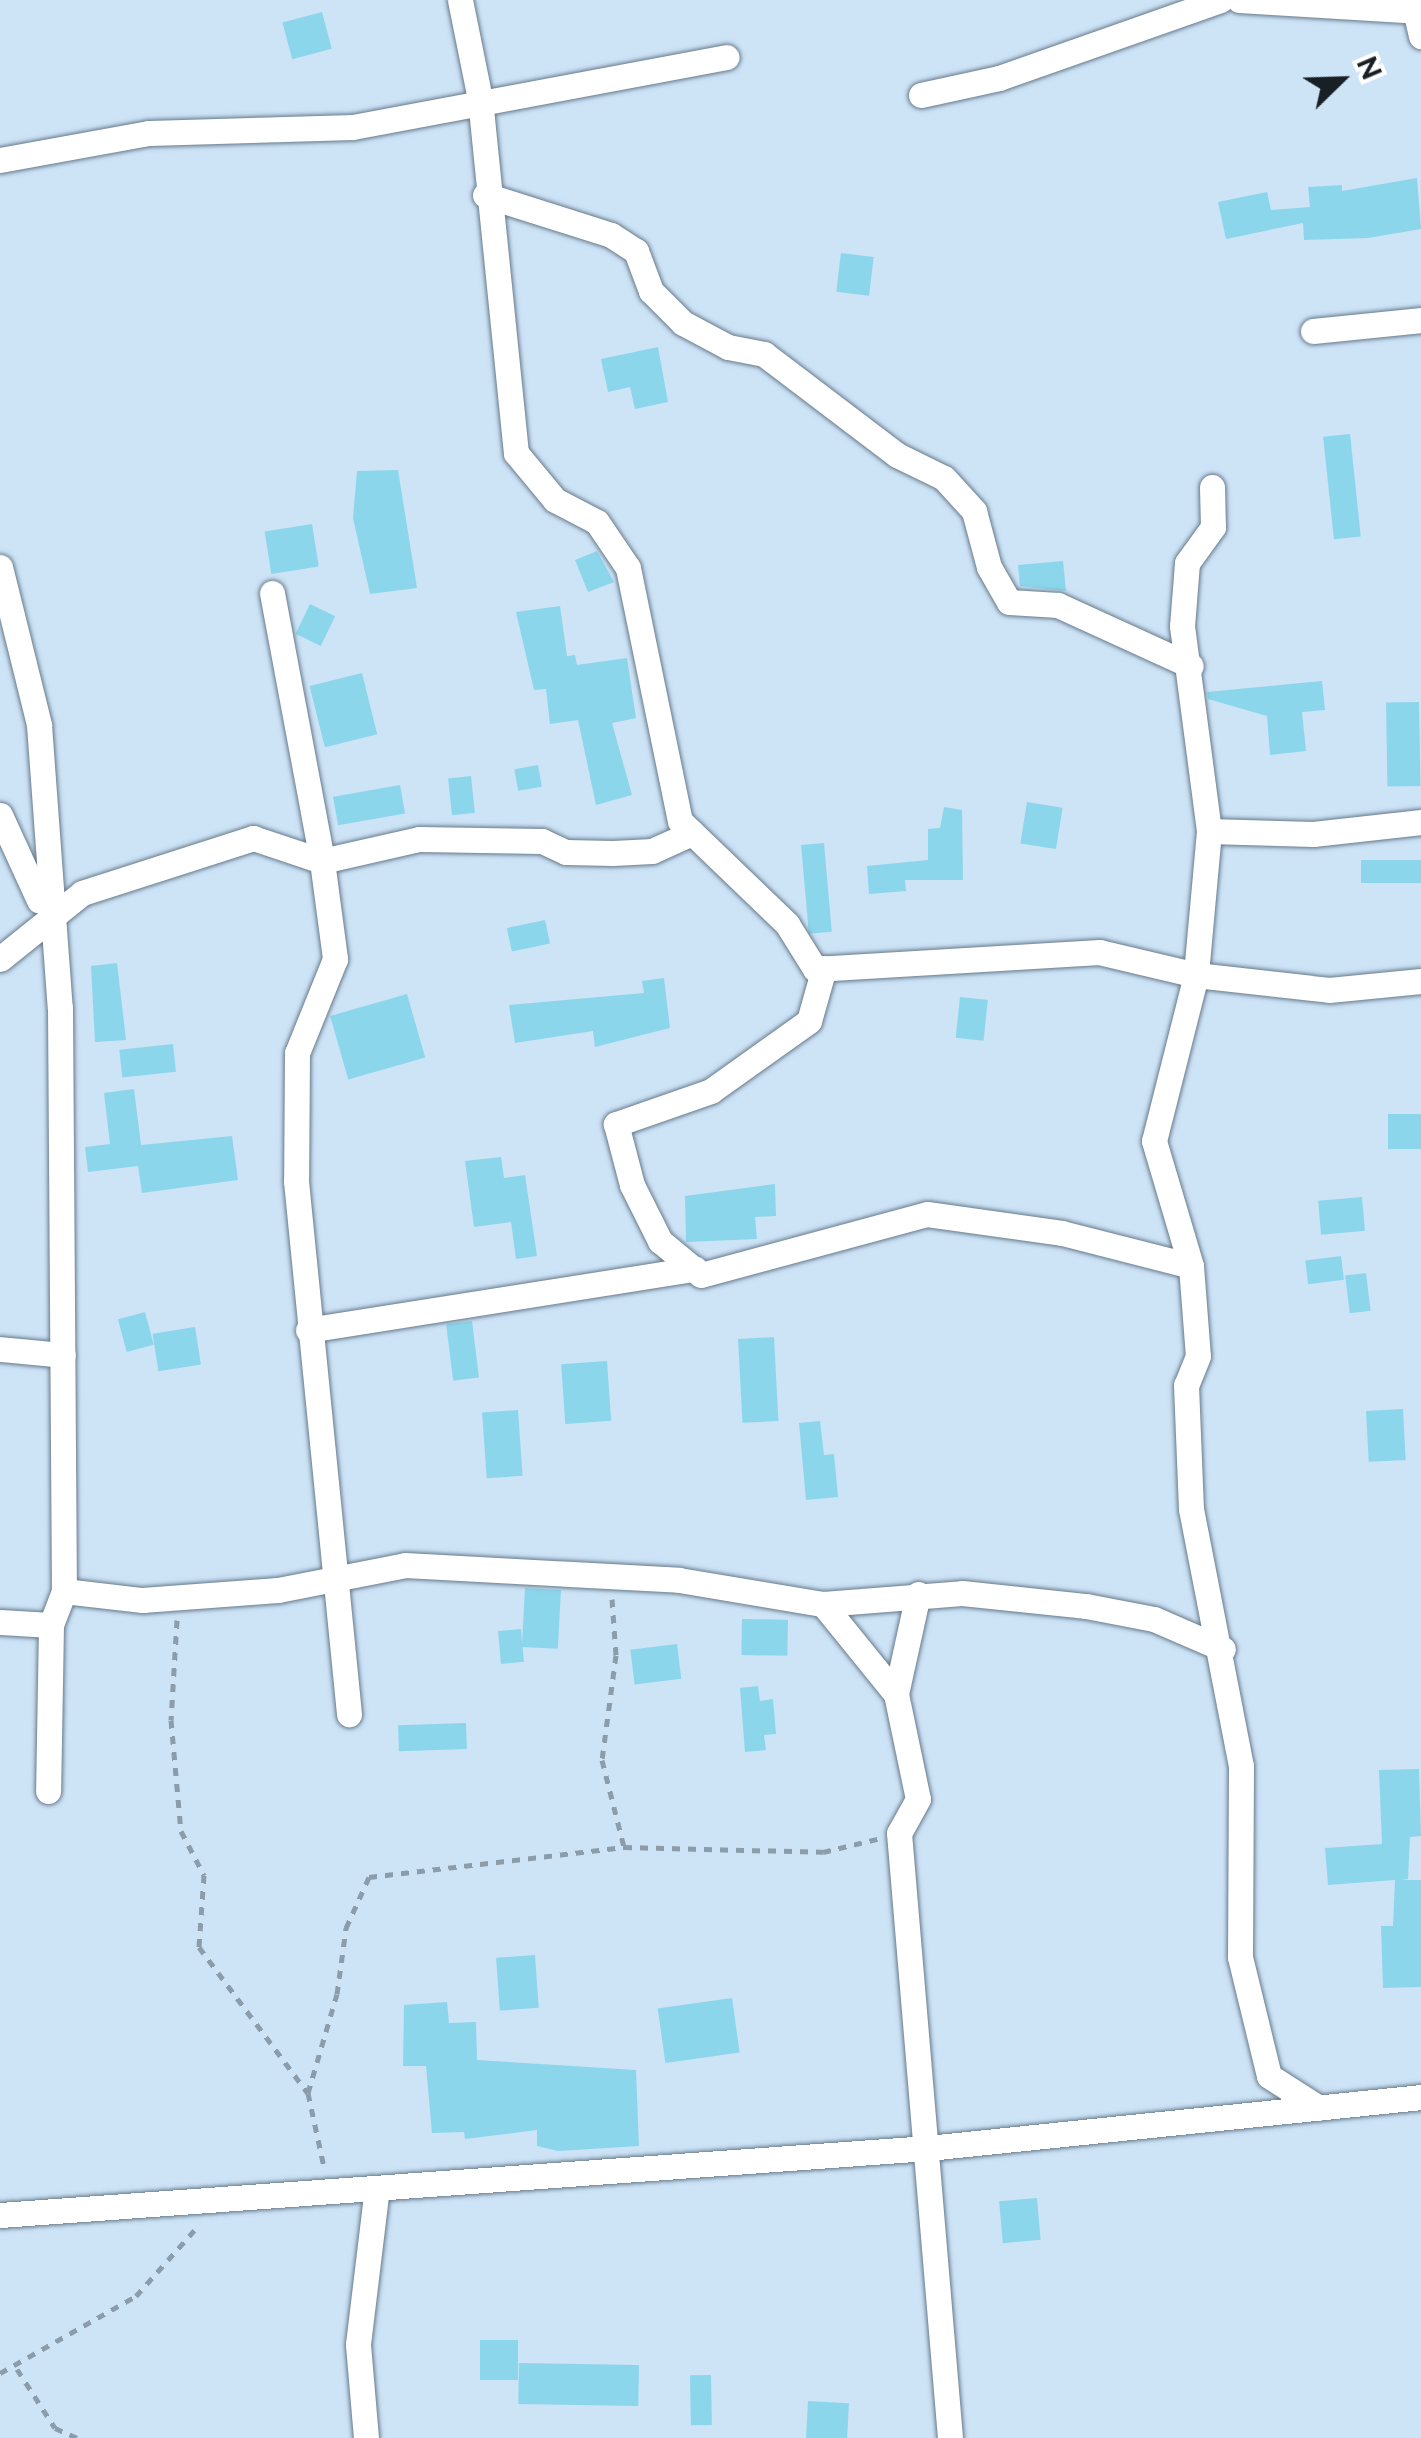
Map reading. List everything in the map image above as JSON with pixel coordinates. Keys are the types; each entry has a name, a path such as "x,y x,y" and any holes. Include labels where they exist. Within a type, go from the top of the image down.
{"street":[{"path":"460,0 480,99 486,195 516,452 556,500 598,522 628,568 680,820 788,924 814,968 1099,952 1196,975 1330,990 1421,981"},
{"path":"921,95 999,78 1221,0"},
{"path":"1239,0 1419,19"},
{"path":"0,160 149,133 353,127 480,99 726,56"},
{"path":"486,195 611,235 636,251 651,292 683,323 764,354 897,455 944,478 974,510 988,567 1009,602 1058,605 1191,666"},
{"path":"1313,331 1421,320"},
{"path":"1212,487 1213,527 1188,562 1182,626 1191,666 1209,832 1196,975 1154,1141 1190,1266 1198,1356 1186,1385 1191,1509 1223,1649 1241,1766 1240,1957 1269,2076 1318,2108"},
{"path":"0,567 38,725 50,923 60,1008 64,1591 51,1625 48,1791"},
{"path":"272,594 322,862 334,959 297,1053 308,1330 349,1714"},
{"path":"0,815 50,923"},
{"path":"1209,832 1313,834 1421,822"},
{"path":"0,958 50,923 82,893 253,838 322,862 419,838 542,841 566,852 613,853 652,851 692,833"},
{"path":"824,968 808,1021 711,1091 616,1124 632,1184 660,1242 701,1275 798,1255 927,1214 987,1218 1190,1266"},
{"path":"308,1330 695,1270"},
{"path":"0,1349 63,1356"},
{"path":"64,1591 178,1598 332,1579 405,1565 610,1576 823,1604 918,1594 1103,1609 1154,1618 1223,1649"},
{"path":"918,1594 896,1694 918,1799 899,1833 950,2438"},
{"path":"823,1604 896,1694"},
{"path":"0,1622 51,1625"},
{"path":"0,2215 928,2148 1421,2097"},
{"path":"366,2438 358,2344 377,2188"}],"path":[{"path":"610,1576 616,1655 602,1760 624,1847"},
{"path":"178,1598 171,1720 180,1831 204,1875 199,1947 308,2093 330,2191"},
{"path":"308,2093 338,1994 346,1928 368,1877 624,1847 823,1852 899,1833"},
{"path":"0,2373 18,2369 136,2296 223,2198"},
{"path":"18,2369 55,2428 77,2438"}],"building":[{"path":"322,12 332,49 292,59 282,23"},
{"path":"1417,178 1421,229 1368,238 1304,240 1303,223 1226,239 1218,202 1267,192 1271,210 1310,207 1308,187 1342,185 1342,191"},
{"path":"841,253 874,257 869,296 836,292"},
{"path":"658,347 668,402 635,409 630,387 608,392 601,359"},
{"path":"1350,434 1361,536 1334,539 1323,437"},
{"path":"398,470 417,588 370,594 353,518 357,471"},
{"path":"312,524 319,566 271,574 265,532"},
{"path":"597,551 614,582 588,592 575,560"},
{"path":"1063,561 1066,591 1020,586 1018,565"},
{"path":"310,604 335,616 321,646 296,634"},
{"path":"560,606 567,656 575,655 577,665 627,658 636,718 612,723 632,795 596,805 578,720 550,724 546,689 534,690 516,612"},
{"path":"362,673 377,734 325,747 310,686"},
{"path":"1322,681 1325,710 1302,712 1306,751 1270,755 1267,716 1208,699 1207,692"},
{"path":"1419,702 1420,786 1387,787 1386,703"},
{"path":"538,765 542,787 518,791 514,769"},
{"path":"471,776 475,813 452,815 448,778"},
{"path":"400,785 405,814 338,825 333,797"},
{"path":"1027,802 1063,808 1056,849 1020,843"},
{"path":"944,807 962,810 963,880 905,880 906,891 869,894 867,866 928,860 928,829 940,828"},
{"path":"824,843 832,932 809,934 801,845"},
{"path":"1361,860 1421,860 1421,883 1361,883"},
{"path":"545,920 550,943 512,952 507,928"},
{"path":"117,963 126,1040 95,1042 91,966"},
{"path":"664,978 670,1028 595,1047 593,1031 515,1043 509,1005 644,993 642,981"},
{"path":"407,994 425,1057 348,1079 330,1016"},
{"path":"960,997 988,1000 984,1041 956,1038"},
{"path":"173,1044 176,1072 122,1077 119,1050"},
{"path":"134,1089 141,1145 232,1136 238,1180 142,1193 138,1166 88,1172 85,1147 110,1144 104,1093"},
{"path":"1388,1114 1421,1114 1421,1149 1388,1149"},
{"path":"501,1157 504,1178 525,1175 537,1256 516,1259 511,1222 474,1227 465,1161"},
{"path":"775,1184 776,1216 755,1217 757,1239 686,1242 685,1196"},
{"path":"1362,1197 1365,1231 1321,1235 1318,1201"},
{"path":"1341,1256 1344,1280 1308,1284 1305,1260"},
{"path":"1366,1273 1371,1311 1350,1313 1345,1276"},
{"path":"145,1312 154,1345 127,1352 118,1319"},
{"path":"472,1321 479,1378 453,1381 446,1324"},
{"path":"195,1327 201,1365 158,1371 153,1334"},
{"path":"774,1337 778,1421 742,1423 738,1339"},
{"path":"607,1361 611,1421 565,1424 561,1364"},
{"path":"1403,1409 1406,1460 1369,1462 1366,1411"},
{"path":"518,1410 523,1476 487,1478 482,1413"},
{"path":"820,1421 824,1455 834,1454 838,1497 806,1500 799,1423"},
{"path":"525,1588 561,1590 558,1649 522,1647"},
{"path":"742,1619 788,1620 787,1656 741,1655"},
{"path":"521,1629 524,1662 501,1664 498,1631"},
{"path":"677,1644 681,1679 635,1684 630,1650"},
{"path":"758,1686 760,1701 773,1699 776,1734 764,1735 766,1750 745,1752 740,1688"},
{"path":"466,1723 467,1749 399,1751 398,1725"},
{"path":"1419,1769 1421,1836 1410,1837 1408,1879 1401,1880 1421,1880 1421,1987 1383,1988 1381,1926 1393,1926 1395,1880 1328,1885 1325,1848 1382,1844 1379,1770"},
{"path":"535,1955 539,2008 500,2011 496,1958"},
{"path":"732,1998 740,2052 665,2063 658,2008"},
{"path":"447,2002 449,2023 476,2022 477,2060 636,2070 639,2146 558,2151 537,2146 537,2130 465,2139 464,2132 432,2133 426,2066 403,2066 404,2005"},
{"path":"1037,2198 1041,2240 1003,2243 999,2201"},
{"path":"480,2340 518,2340 518,2380 480,2380"},
{"path":"519,2363 639,2365 638,2406 518,2404"},
{"path":"690,2375 711,2375 712,2425 691,2425"},
{"path":"808,2401 849,2403 847,2438 806,2438"}]}
